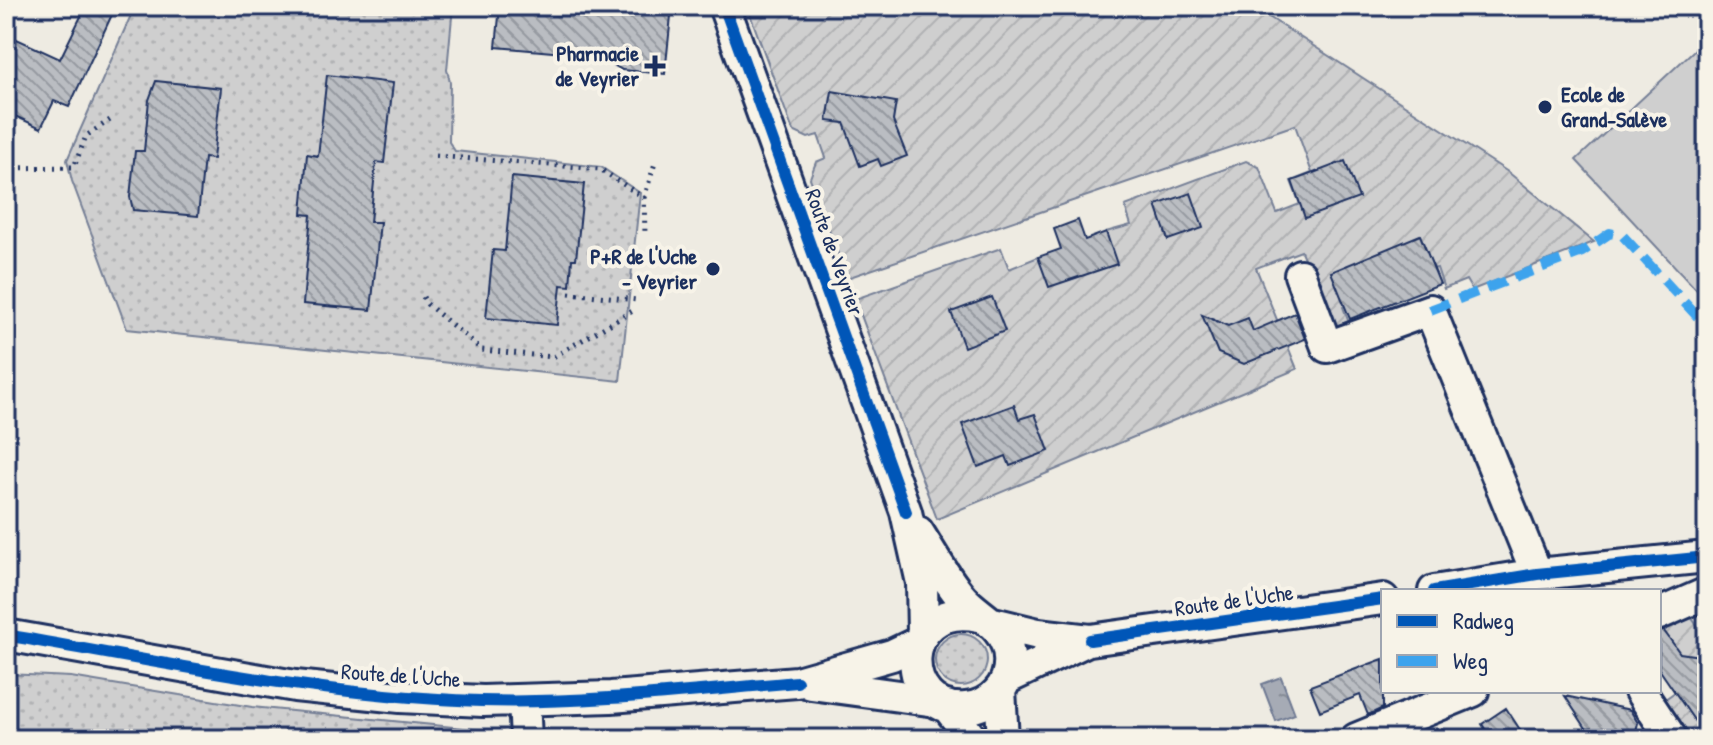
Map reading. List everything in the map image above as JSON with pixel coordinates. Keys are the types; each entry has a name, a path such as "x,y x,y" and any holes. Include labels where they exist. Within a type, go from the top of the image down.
{"street":[{"name":"Route de Veyrier","path":"724,6 906,512 922,583 921,638"},
{"path":"1300,275 1327,347 1430,310 1537,574"},
{"name":"Route de Veyrier","path":"906,512 946,575 984,619"},
{"path":"1446,589 1537,574 1581,581 1707,557"},
{"name":"Route de l'Uche","path":"984,619 1038,634 1090,640 1381,599"},
{"path":"1661,614 1703,603"},
{"path":"972,739 942,703 927,693 917,674 915,652 921,638 931,624 954,614 984,619 1006,642 1009,654 1003,684 1003,739"},
{"name":"Route de l'Uche","path":"6,635 341,692 483,701 611,697 797,682 892,655 921,638"},
{"name":"Route de l'Uche","path":"1003,684 1090,640"},
{"name":"Route de l'Uche","path":"797,682 942,703"},
{"path":"942,703 970,708 991,698 1003,684"},
{"path":"1356,739 1468,693"},
{"path":"1641,693 1672,739"},
{"path":"524,700 526,739"}],"path":[{"path":"6,168 74,167 86,136 113,118"},
{"path":"436,156 600,169 644,198"},
{"path":"645,234 644,198 656,160"},
{"path":"569,293 637,300"},
{"path":"423,297 427,304 482,350 553,357 636,309"}],"shaded area":[{"path":"135,6 453,6 447,70 450,82 449,142 455,151 601,167 640,193 620,381 127,329 67,160"},
{"path":"747,6 1252,6 1508,172 1594,242 1472,290 1466,280 1444,289 1437,268 1433,269 1343,307 1351,328 1335,334 1301,251 1256,268 1297,369 937,519 855,299 1001,248 1009,269 1038,257 1116,264 1106,232 1131,225 1125,206 1246,161 1259,167 1277,213 1300,204 1291,181 1312,173 1295,125 847,278 810,178 816,162 826,158 818,135 808,138 793,131"},
{"path":"1707,38 1707,301 1576,160"},
{"path":"1682,615 1691,617 1707,640 1707,739 1687,739 1661,702 1675,692 1661,670 1661,625"},
{"path":"961,634 979,642 987,660 979,678 961,686 943,678 935,660 943,642"},
{"path":"6,674 71,677 252,707 503,732 504,739 6,739"}],"water":[{"path":"1281,677 1295,714 1276,721 1262,684"}],"building":[{"path":"86,6 116,6 69,107 54,101 41,128 6,112 6,34 60,59"},
{"path":"500,6 672,6 665,74 622,70 598,56 496,47"},
{"path":"327,75 393,83 384,163 376,162 370,222 380,222 371,310 303,304 311,215 302,214 307,154 318,156"},
{"path":"156,81 221,88 213,159 204,158 198,216 133,210 130,197 135,151 144,151 149,100"},
{"path":"832,91 896,102 893,121 907,156 881,166 878,159 860,166 844,123 827,121"},
{"path":"1345,161 1359,198 1305,218 1292,181"},
{"path":"512,177 584,184 576,259 572,259 570,286 561,285 557,325 486,318 493,250 505,251"},
{"path":"1191,193 1203,228 1168,240 1156,205"},
{"path":"1078,220 1085,240 1106,232 1117,264 1049,287 1038,257 1061,249 1054,229"},
{"path":"1420,235 1440,284 1350,319 1331,272"},
{"path":"992,297 1005,331 964,347 951,312"},
{"path":"1295,313 1305,339 1244,364 1218,353 1202,315 1228,326 1248,318 1253,331"},
{"path":"1014,405 1019,419 1035,414 1049,451 1010,466 1006,456 978,467 962,424"},
{"path":"1664,631 1680,653 1707,657 1707,739 1661,672 1661,632"},
{"path":"1381,660 1383,708 1368,715 1360,695 1320,711 1310,686"},
{"path":"1565,696 1630,710 1638,723 1634,739 1593,739"},
{"path":"1506,708 1526,739 1491,739 1482,724"}],"marked path":[{"path":"1430,310 1582,252 1610,233 1623,236 1707,327"}],"cycle path":[{"path":"724,6 906,512"},
{"path":"1446,589 1537,574 1707,557"},
{"path":"1090,640 1381,599"},
{"path":"6,635 243,677 421,698 560,701 797,682"}],"place":[{"name":"Pharmacie de Veyrier","path":"655,66"},
{"name":"Ecole de Grand-Salève","path":"1545,107"},
{"name":"P+R de l'Uche - Veyrier","path":"713,269"}]}
